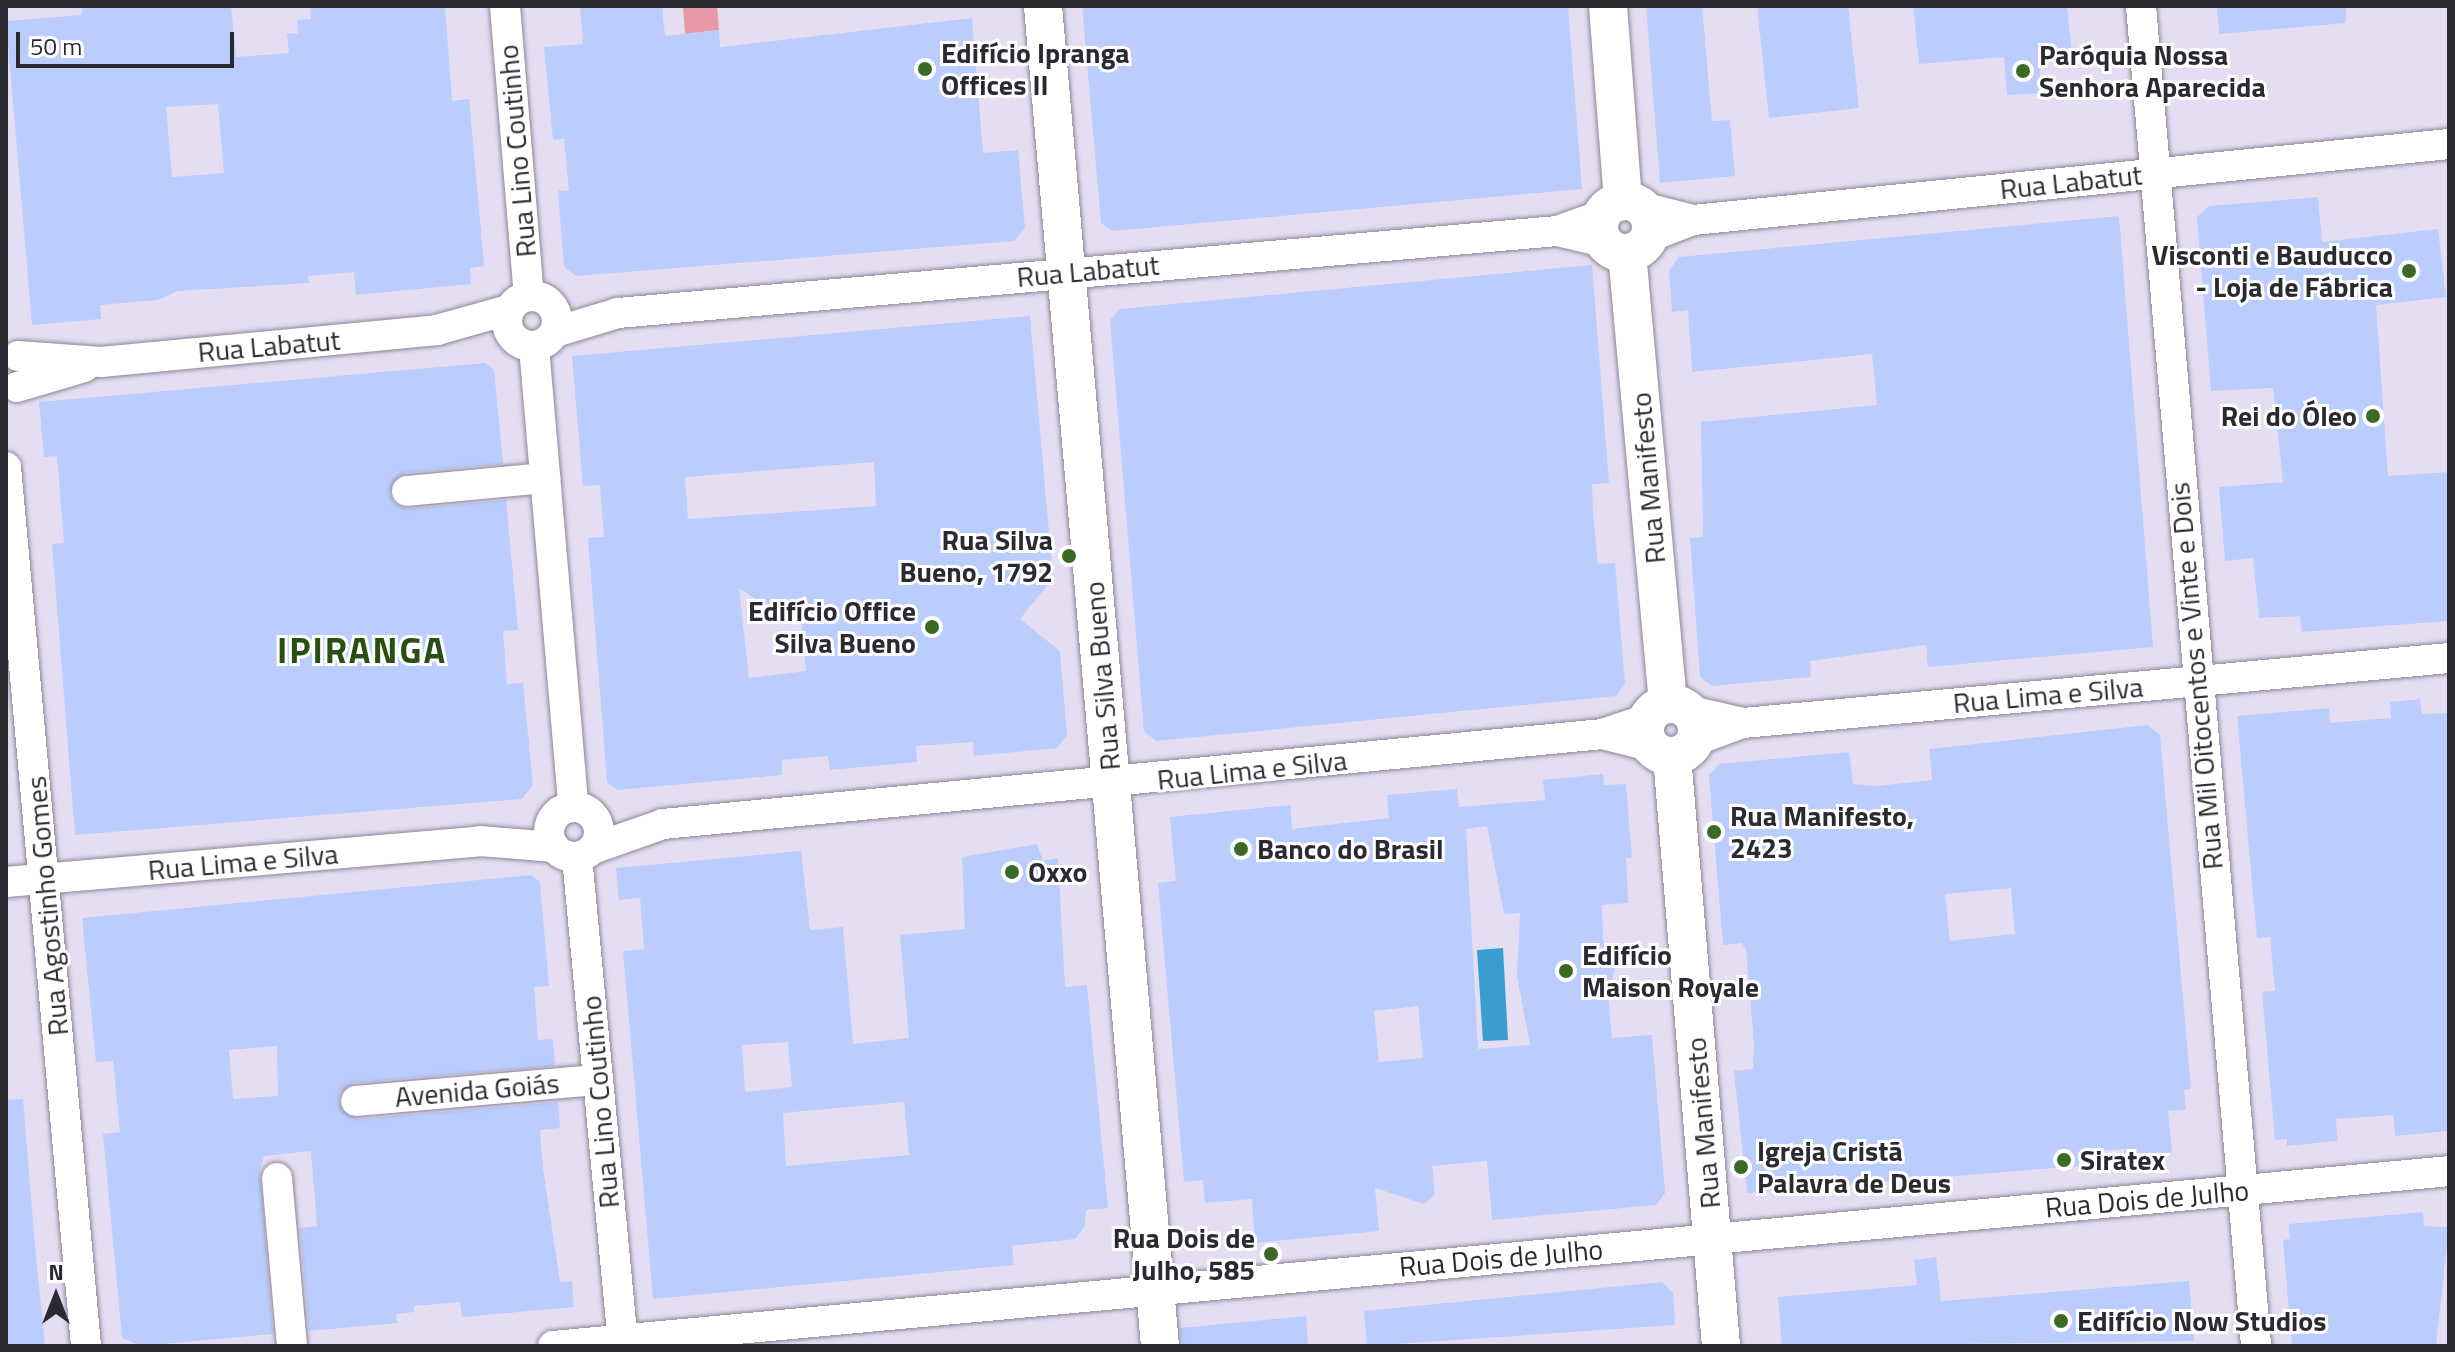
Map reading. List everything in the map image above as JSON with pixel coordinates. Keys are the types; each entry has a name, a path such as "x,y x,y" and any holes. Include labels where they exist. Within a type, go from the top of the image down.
{"main road":[{"name":"Rua Silva Bueno","path":"1043,6 1160,1346"},
{"name":"Rua Manifesto","path":"1608,6 1624,226 1670,729 1721,1346"}],"street":[{"name":"Rua Lino Coutinho","path":"505,6 529,303"},
{"name":"Rua Mil Oitocentos e Vinte e Dois","path":"2141,6 2195,681 2256,1346"},
{"name":"Rua Labatut","path":"11,391 101,362 437,330 529,303 618,313 1693,220 2449,144"},
{"path":"529,303 557,316 535,340 506,327 529,303"},
{"name":"Rua Labatut","path":"437,330 535,340 618,313"},
{"name":"Rua Lino Coutinho","path":"535,340 574,832 623,1342"},
{"name":"Rua Labatut","path":"12,351 101,362"},
{"path":"11,391 23,372 12,351"},
{"name":"Rua Agostinho Gomes","path":"6,467 86,1346"},
{"path":"407,491 545,478"},
{"name":"Rua Lima e Silva","path":"6,882 1112,785 1602,734 2449,658"},
{"name":"Avenida Goiás","path":"356,1101 598,1080"},
{"name":"Rua Dois de Julho","path":"553,1346 623,1342 2449,1171"},
{"path":"277,1178 292,1346"}],"shaded area":[{"path":"683,6 717,6 719,30 685,34"}],"water":[{"path":"1503,948 1508,1040 1483,1041 1477,950"}],"building":[{"path":"82,6 231,6 236,57 289,53 287,34 298,33 297,20 311,19 310,6 445,6 452,101 469,99 484,266 470,268 471,284 356,295 354,272 308,276 309,283 178,291 158,300 100,305 101,319 32,325 6,21 82,15","holes":["218,104 224,173 172,177 166,107"]},
{"path":"580,6 662,6 665,36 719,30 720,47 972,18 983,153 1018,150 1025,228 1014,241 576,276 564,267 558,191 569,190 564,139 553,140 544,47 583,44"},
{"path":"1082,6 1568,6 1582,189 1112,231 1101,223"},
{"path":"1646,6 1702,6 1712,121 1730,120 1735,176 1660,183"},
{"path":"1757,6 1848,6 1859,108 1769,118"},
{"path":"1913,6 2067,6 2072,52 2039,56 2041,93 2007,95 2004,57 1919,64"},
{"path":"2217,6 2346,6 2346,23 2219,34"},
{"path":"2318,197 2322,242 2438,229 2446,297 2376,305 2388,476 2449,472 2449,621 2302,632 2300,616 2259,618 2253,558 2225,561 2219,487 2283,482 2273,388 2211,391 2197,217 2209,206"},
{"path":"2119,216 2153,647 1928,667 1926,645 1810,661 1811,677 1712,686 1700,677 1690,538 1703,537 1701,422 1877,405 1872,354 1692,372 1688,310 1672,312 1669,270 1679,257"},
{"path":"1592,265 1609,483 1592,484 1593,512 1598,564 1615,563 1625,684 1616,696 1156,741 1144,731 1110,320 1120,309"},
{"path":"1030,316 1053,578 1020,619 1060,651 1067,735 1057,748 974,756 973,742 916,746 917,762 830,770 828,756 782,760 782,775 617,790 607,782 588,538 604,537 600,485 583,486 572,356","holes":["874,462 876,506 688,519 685,477","739,588 783,618 801,617 806,671 749,678"]},
{"path":"485,363 494,370 503,464 405,473 389,492 393,502 408,509 506,500 518,630 503,631 507,684 523,683 533,785 522,799 75,835 52,544 64,543 57,456 44,457 39,402"},
{"path":"2420,699 2422,714 2449,713 2449,1131 2395,1136 2393,1115 2336,1119 2337,1141 2287,1146 2287,1139 2275,1140 2262,992 2275,991 2270,937 2257,938 2237,716 2329,708 2330,723 2391,718 2390,702"},
{"path":"2148,725 2160,735 2191,1089 2184,1090 2186,1110 2168,1111 2172,1152 2125,1162 2124,1149 2078,1153 2079,1166 1747,1193 1734,1071 1753,1069 1754,1044 1746,950 1742,943 1723,945 1709,775 1719,764 1849,752 1853,784 1877,786 1932,780 1929,749","holes":["2011,888 2015,934 1950,941 1945,894"]},
{"path":"1603,774 1604,785 1626,784 1632,858 1626,858 1628,903 1602,905 1603,940 1615,967 1608,997 1612,1038 1652,1035 1665,1193 1656,1205 1492,1220 1487,1161 1432,1166 1435,1195 1424,1204 1375,1188 1379,1231 1255,1243 1252,1199 1205,1203 1203,1180 1184,1182 1158,883 1176,881 1170,817 1290,805 1292,829 1389,818 1387,795 1457,789 1459,807 1545,800 1543,780","holes":["1487,826 1504,914 1520,913 1517,976 1530,1045 1478,1049 1466,829","1418,1006 1423,1058 1379,1062 1374,1011"]},
{"path":"1037,844 1043,861 1058,858 1065,987 1087,985 1108,1208 1086,1210 1085,1226 1075,1239 1012,1246 1014,1265 653,1299 623,951 644,949 640,898 619,900 616,868 801,851 810,930 843,927 853,1044 909,1038 900,935 965,929 962,857","holes":["788,1042 792,1087 745,1092 742,1045","904,1102 909,1155 786,1166 783,1113"]},
{"path":"531,875 540,882 549,986 534,987 538,1040 553,1039 555,1066 354,1083 340,1093 338,1103 358,1119 558,1102 560,1128 540,1130 543,1169 560,1282 572,1281 574,1307 462,1317 460,1302 414,1306 414,1312 396,1314 397,1323 309,1331 300,1228 317,1226 311,1151 264,1156 260,1171 273,1334 141,1346 122,1338 103,1134 120,1132 113,1061 96,1062 82,918","holes":["277,1046 278,1096 233,1099 229,1050"]},
{"path":"23,1099 45,1346 6,1346 6,1100"},
{"path":"2423,1212 2424,1226 2449,1227 2436,1346 2292,1346 2283,1240 2290,1239 2289,1224"},
{"path":"1936,1257 1941,1301 2189,1281 2194,1341 1782,1346 1778,1297 1917,1285 1914,1260"},
{"path":"1662,1282 1673,1293 1675,1325 1367,1346 1364,1311"},
{"path":"1306,1316 1308,1346 1182,1346 1180,1328"}],"place":[{"name":"Edifício Ipranga Offices II","path":"925,69"},
{"name":"Paróquia Nossa Senhora Aparecida","path":"2023,71"},
{"name":"Visconti e Bauducco - Loja de Fábrica","path":"2409,271"},
{"name":"Rei do Óleo","path":"2373,416"},
{"name":"Rua Silva Bueno, 1792","path":"1069,556"},
{"name":"Edifício Office Silva Bueno","path":"932,627"},
{"name":"Rua Manifesto, 2423","path":"1714,832"},
{"name":"Banco do Brasil","path":"1241,849"},
{"name":"Oxxo","path":"1012,872"},
{"name":"Edifício Maison Royale","path":"1566,971"},
{"name":"Siratex","path":"2064,1160"},
{"name":"Igreja Cristã Palavra de Deus","path":"1741,1167"},
{"name":"Rua Dois de Julho, 585","path":"1271,1254"},
{"name":"Edifício Now Studios","path":"2061,1321"}],"district":[{"name":"IPIRANGA","path":"362,650"}]}
